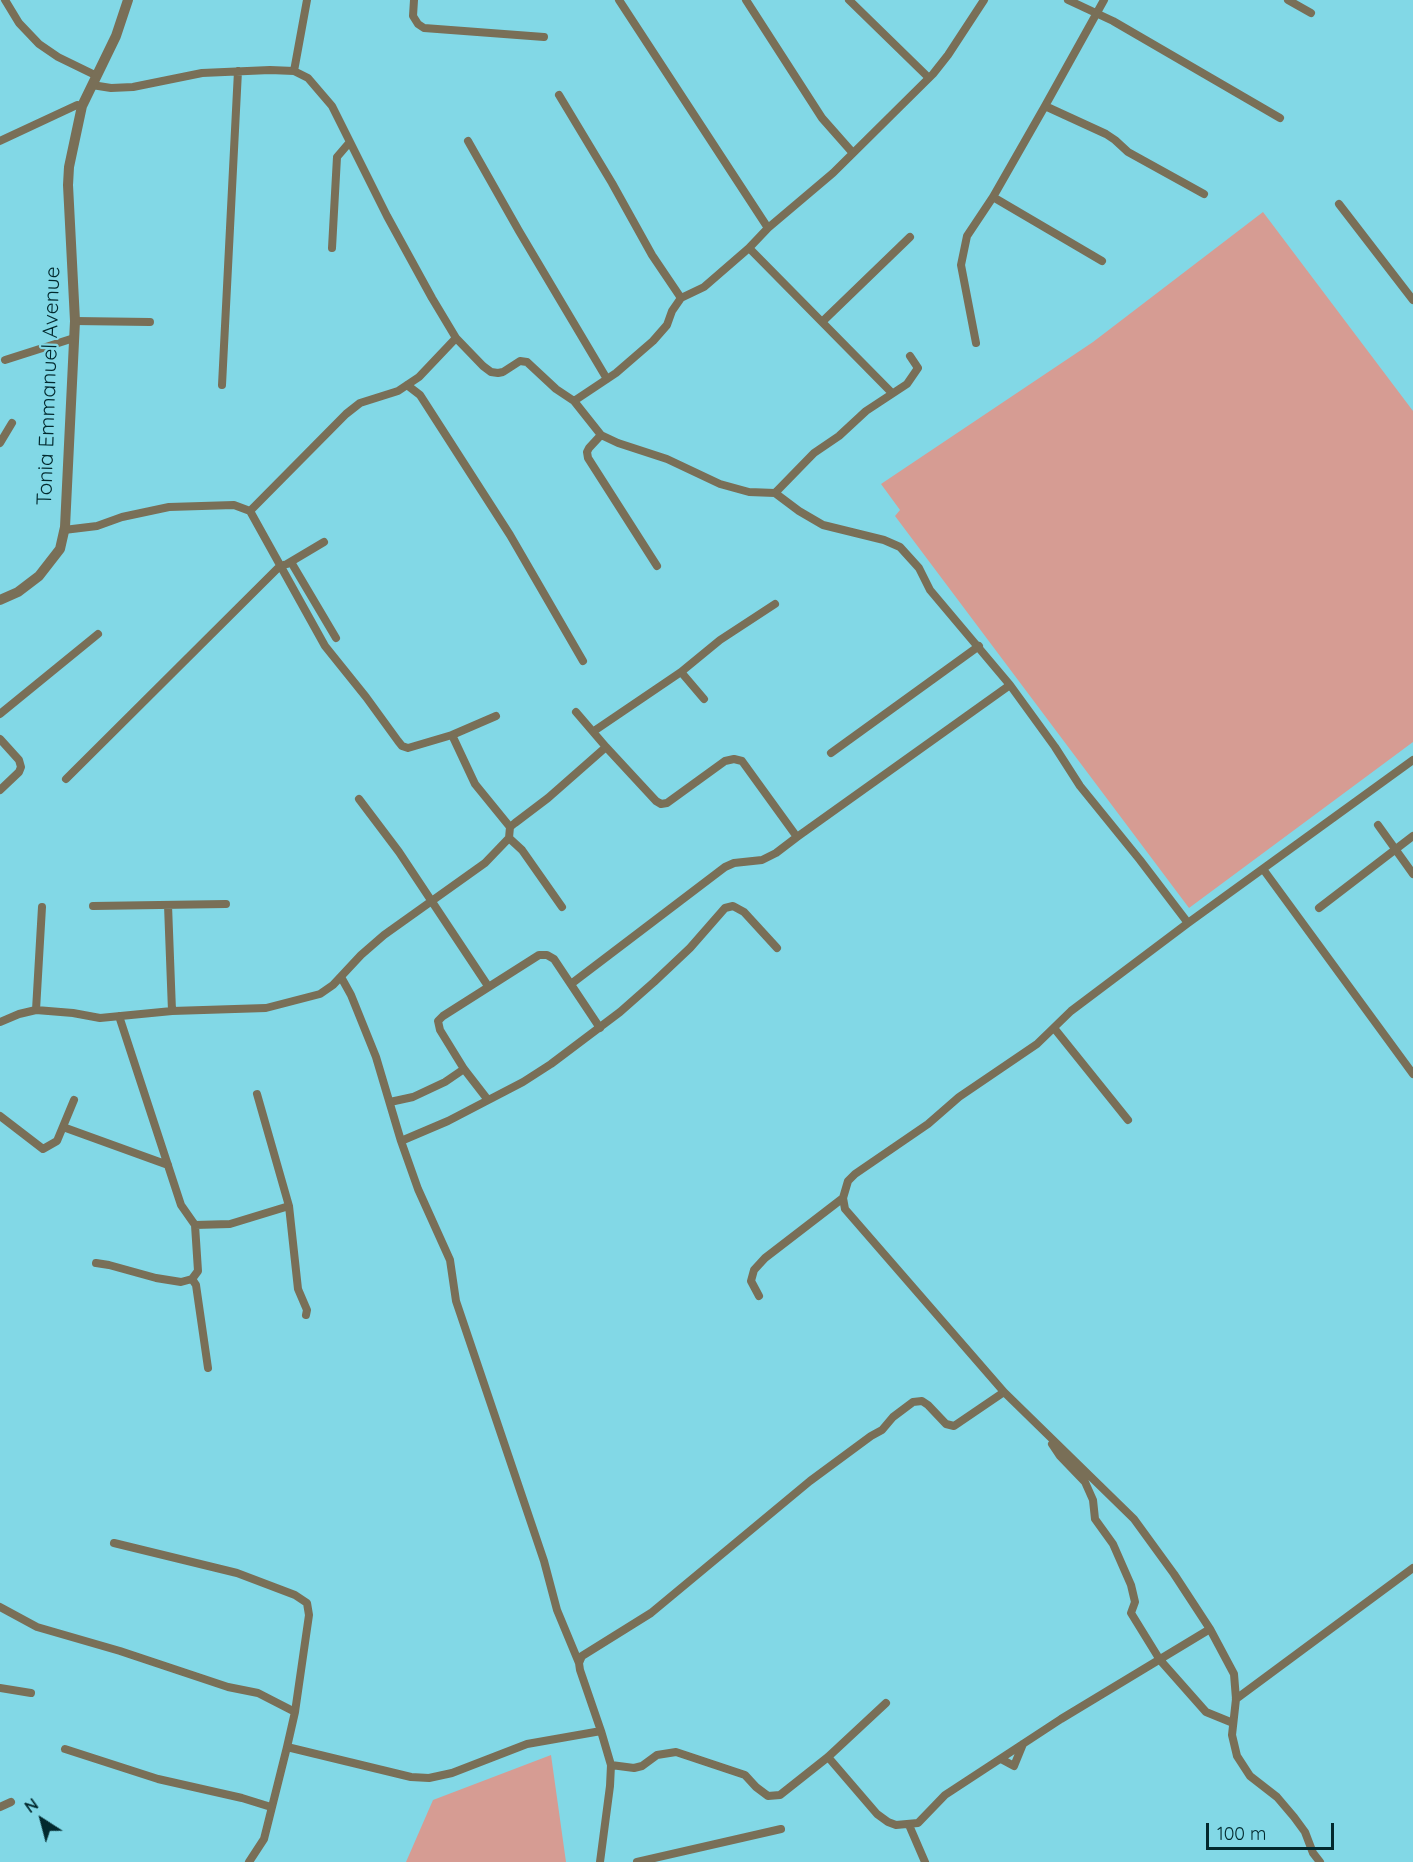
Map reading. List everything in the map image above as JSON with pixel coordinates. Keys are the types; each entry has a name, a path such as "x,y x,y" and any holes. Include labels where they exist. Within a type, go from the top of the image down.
{"street":[{"path":"6,0 19,23 39,44 95,81 111,88 133,87 202,73 238,71 294,71 308,78 332,106 402,245 456,338 491,372 503,372 520,361 527,362 556,389 574,401 601,435 618,444 667,459 720,484 749,492 775,493 823,525 884,540 900,547 919,568 930,590 1010,685 1056,747 1080,786 1188,923"},
{"name":"Tonia Emmanuel Avenue","path":"0,600 18,592 46,568 60,549 64,530 75,321 69,167 82,106 116,36 128,0"},
{"path":"294,71 307,0"},
{"path":"414,0 413,16 424,28 544,37"},
{"path":"619,0 768,228"},
{"path":"746,0 822,118 852,152"},
{"path":"849,0 929,78"},
{"path":"574,401 607,379 654,341 667,325 672,311 681,298 704,287 749,248 768,228 833,173 929,78 948,55 984,0"},
{"path":"1068,0 1190,64 1280,118"},
{"path":"976,343 961,265 967,236 993,197 1046,106 1104,0"},
{"path":"1287,0 1311,13"},
{"path":"222,385 238,71"},
{"path":"559,95 652,255 681,298"},
{"path":"0,141 77,105 82,106"},
{"path":"1046,106 1106,134 1135,156 1204,194"},
{"path":"468,141 607,379"},
{"path":"332,248 338,157 349,143"},
{"path":"993,197 1102,261"},
{"path":"1339,204 1413,300"},
{"path":"822,322 910,237"},
{"path":"749,248 892,393"},
{"path":"75,321 150,322"},
{"path":"5,360 74,338"},
{"path":"250,511 355,407 360,403 398,391 419,377 456,338"},
{"path":"775,493 814,453 839,436 866,411 907,384 917,372 917,364 910,356"},
{"path":"407,385 420,395 510,535 583,661"},
{"path":"0,443 12,423"},
{"path":"601,435 589,448 588,458 657,566"},
{"path":"64,530 98,526 122,517 169,507 234,506 250,511 325,646 402,746 408,748 452,735 496,716"},
{"path":"66,779 280,566 324,542"},
{"path":"291,562 336,638"},
{"path":"594,731 681,672 720,640 775,604"},
{"path":"0,714 98,634"},
{"path":"831,753 979,646"},
{"path":"681,672 704,699"},
{"path":"571,984 725,867 734,862 753,862 770,857 1010,685"},
{"path":"576,712 661,804 725,761 734,759 742,761 797,837"},
{"path":"452,735 475,784 510,828"},
{"path":"0,740 19,760 21,767 19,772 0,790"},
{"path":"0,1022 36,1010 100,1018 172,1011 266,1008 282,1006 320,994 341,977 376,942 485,863 509,838 510,828 606,747"},
{"path":"1320,1862 1313,1853 1305,1832 1294,1817 1277,1797 1250,1776 1237,1756 1232,1735 1236,1699 1234,1674 1210,1629 1174,1574 1134,1520 1004,1392 845,1209 843,1198 848,1181 855,1174 1037,1044 1071,1011 1413,760"},
{"path":"359,799 399,852 488,986"},
{"path":"1378,825 1413,874"},
{"path":"1319,908 1413,836"},
{"path":"509,838 522,850 562,907"},
{"path":"1263,869 1413,1074"},
{"path":"93,906 226,904"},
{"path":"168,905 172,1011"},
{"path":"401,1141 448,1121 551,1064 600,1028 690,948 725,908 733,906 744,912 777,948"},
{"path":"36,1010 42,907"},
{"path":"488,1100 464,1069 440,1030 438,1022 442,1016 488,986 539,955 548,955 554,959 600,1028"},
{"path":"341,977 351,995 376,1057 401,1141 433,1225 450,1260 456,1301 544,1561 557,1610 579,1663 611,1765 601,1862"},
{"path":"96,1263 181,1282 192,1279 197,1274 198,1268 195,1225 181,1205 119,1016"},
{"path":"1054,1028 1128,1120"},
{"path":"390,1102 413,1097 445,1082 464,1069"},
{"path":"257,1094 289,1206 298,1289 307,1310 306,1315"},
{"path":"0,1116 43,1149 57,1141 74,1100"},
{"path":"63,1127 168,1165"},
{"path":"759,1296 751,1281 754,1270 765,1258 843,1198"},
{"path":"195,1225 230,1224 289,1206"},
{"path":"192,1279 196,1285 208,1368"},
{"path":"579,1663 582,1656 651,1613 810,1481 882,1430 893,1417 913,1402 922,1401 943,1422 954,1426 1004,1392"},
{"path":"1046,1434 1060,1456 1084,1482 1093,1500 1095,1518 1113,1544 1131,1585 1135,1602 1131,1613 1160,1660 1206,1712 1233,1724"},
{"path":"114,1543 237,1573 301,1598 307,1603 309,1615 295,1712 264,1839 249,1862"},
{"path":"1236,1699 1413,1568"},
{"path":"0,1607 37,1627 120,1651 228,1687 258,1693 295,1712"},
{"path":"828,1758 878,1814 888,1822 909,1825 918,1823 945,1796 1060,1719 1210,1629"},
{"path":"0,1688 31,1693"},
{"path":"611,1765 634,1768 642,1766 657,1755 676,1752 745,1775 768,1796 780,1795 828,1758 886,1703"},
{"path":"287,1747 411,1777 429,1778 452,1773 527,1744 601,1731"},
{"path":"1001,1759 1014,1766 1023,1744"},
{"path":"65,1749 158,1779 271,1807"},
{"path":"0,1807 11,1802"},
{"path":"909,1825 925,1862"},
{"path":"637,1862 781,1829"}],"shaded area":[{"path":"1263,212 1413,411 1413,742 1189,908 895,516 900,510 881,484 1093,342"},
{"path":"551,1755 566,1862 406,1862 433,1800"}]}
